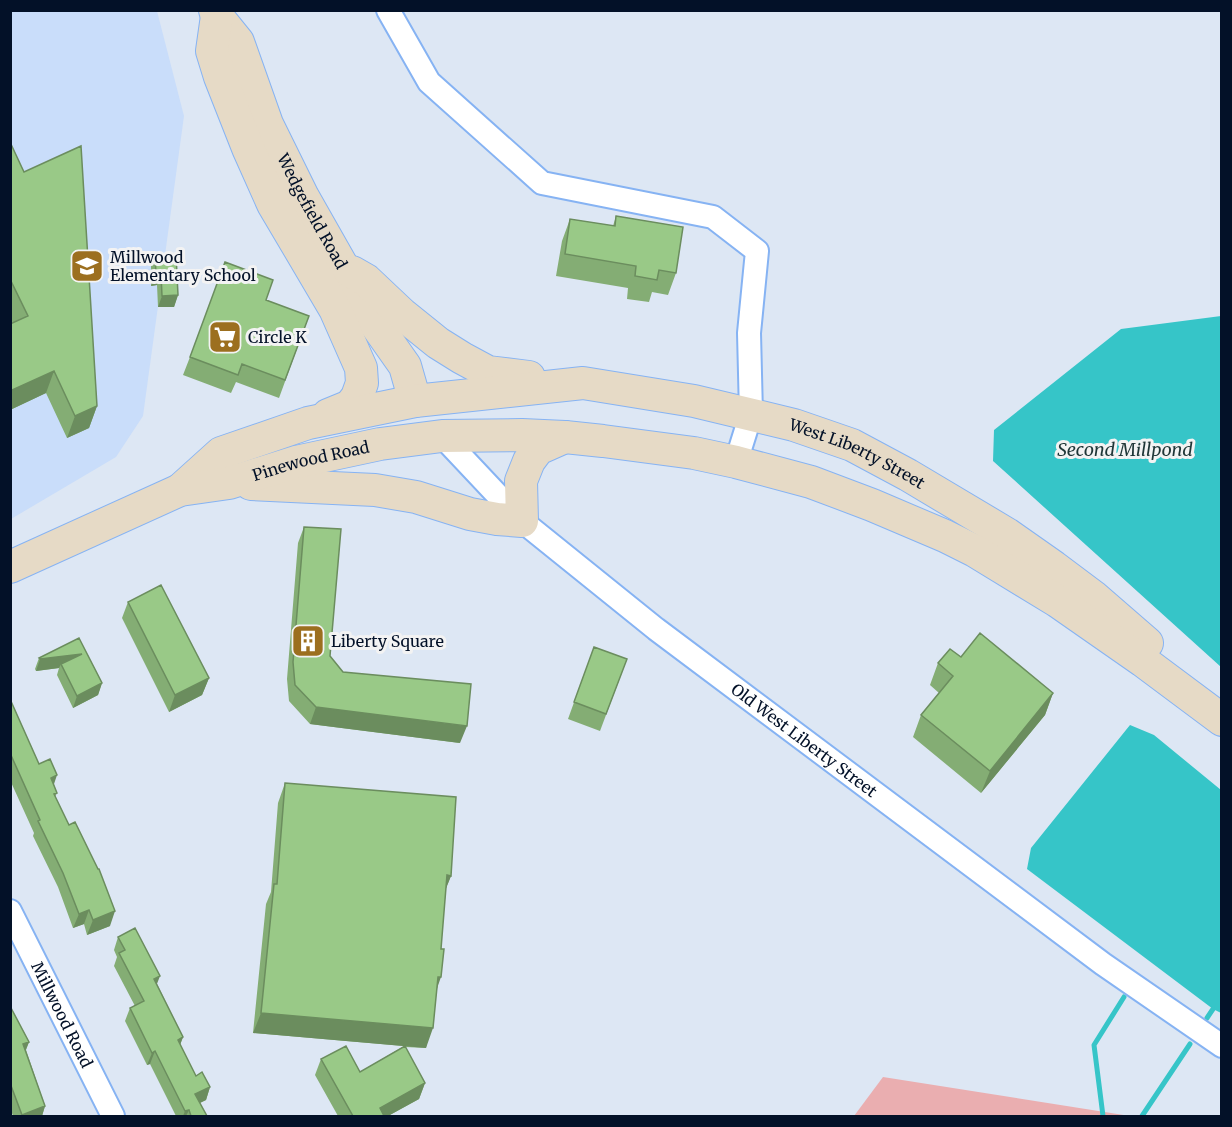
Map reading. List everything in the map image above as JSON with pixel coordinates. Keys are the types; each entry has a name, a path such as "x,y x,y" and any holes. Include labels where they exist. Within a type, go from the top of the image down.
{"main road":[{"name":"Wedgefield Road","path":"220,12 238,42 267,124 303,197 374,322 405,366 415,401"},
{"name":"Wedgefield Road","path":"220,12 212,51 220,77 273,204 334,309"},
{"path":"341,267 366,280 402,314 438,343 488,372 583,383"},
{"path":"334,309 389,382 415,401"},
{"path":"308,423 350,406 357,397 362,383 361,368 334,309"},
{"name":"West Liberty Street","path":"415,401 583,383 694,401 751,414 794,424 852,445 908,475 1007,534 1054,567 1094,597 1155,650 1221,715"},
{"name":"Pinewood Road","path":"180,490 221,453 308,423 415,401"},
{"name":"Old West Liberty Street","path":"415,401 442,436"},
{"path":"442,436 565,437 694,453 811,482 842,493 975,551 1057,601 1143,661 1221,720"},
{"name":"Pinewood Road","path":"10,567 180,490 229,483 296,462 380,444 442,436"},
{"path":"229,483 375,490 416,497 470,514 522,521 521,481 529,461 538,448 565,437"}],"street":[{"path":"388,10 429,82 542,183 713,217 757,251 749,333 751,414 736,462"},
{"name":"Old West Liberty Street","path":"442,436 522,521 656,629 1103,964 1221,1046"},
{"name":"Millwood Road","path":"10,911 113,1116"}],"shaded area":[{"name":"Millwood Elementary School","path":"10,11 157,11 184,116 143,416 116,457 11,519"},
{"path":"883,1077 1130,1116 854,1116"}],"water":[{"name":"Second Millpond","path":"1222,316 1221,667 993,461 994,430 1121,329"},
{"path":"1130,725 1154,735 1221,790 1221,1013 1027,869 1031,848"}],"building":[{"path":"10,142 24,172 81,146 97,406 75,416 54,371 10,391 10,324 28,316 10,279"},
{"path":"616,216 683,227 676,273 659,270 657,280 635,276 636,266 565,254 570,219 615,226"},
{"path":"155,254 176,254 178,295 162,296 161,274 156,274"},
{"path":"225,262 273,280 266,300 309,316 285,380 242,364 238,375 190,357"},
{"name":"Liberty Square","path":"304,527 341,529 330,656 343,672 471,684 467,726 316,707 295,685 293,662"},
{"path":"161,585 209,678 175,695 128,602"},
{"path":"980,633 1053,693 990,771 921,715 953,676 938,663 950,649 961,657"},
{"path":"79,638 102,683 77,696 61,664 82,654 39,658"},
{"path":"594,647 627,659 606,714 574,702"},
{"path":"10,699 39,764 50,759 57,775 51,778 57,793 54,794 69,825 75,822 99,869 115,911 93,920 89,910 79,914 10,753"},
{"path":"285,783 456,797 451,876 447,875 441,949 444,949 441,977 438,977 433,1028 261,1013 274,884 277,884"},
{"path":"135,928 160,976 154,979 183,1037 178,1040 196,1076 202,1072 210,1087 195,1094 207,1116 191,1116 189,1110 185,1111 130,1008 144,1001 119,953 125,950 118,937"},
{"path":"10,1006 29,1042 23,1044 45,1106 22,1115 10,1083"},
{"path":"346,1046 360,1072 405,1046 425,1083 380,1108 384,1116 353,1116 321,1059"}],"waterway":[{"path":"1103,1116 1094,1045 1124,997"},
{"path":"1207,1018 1213,1009"},
{"path":"1142,1116 1190,1044"}],"place":[{"name":"Millwood Elementary School","path":"87,266"},
{"name":"Circle K","path":"225,337"},
{"name":"Liberty Square","path":"308,641"}]}
